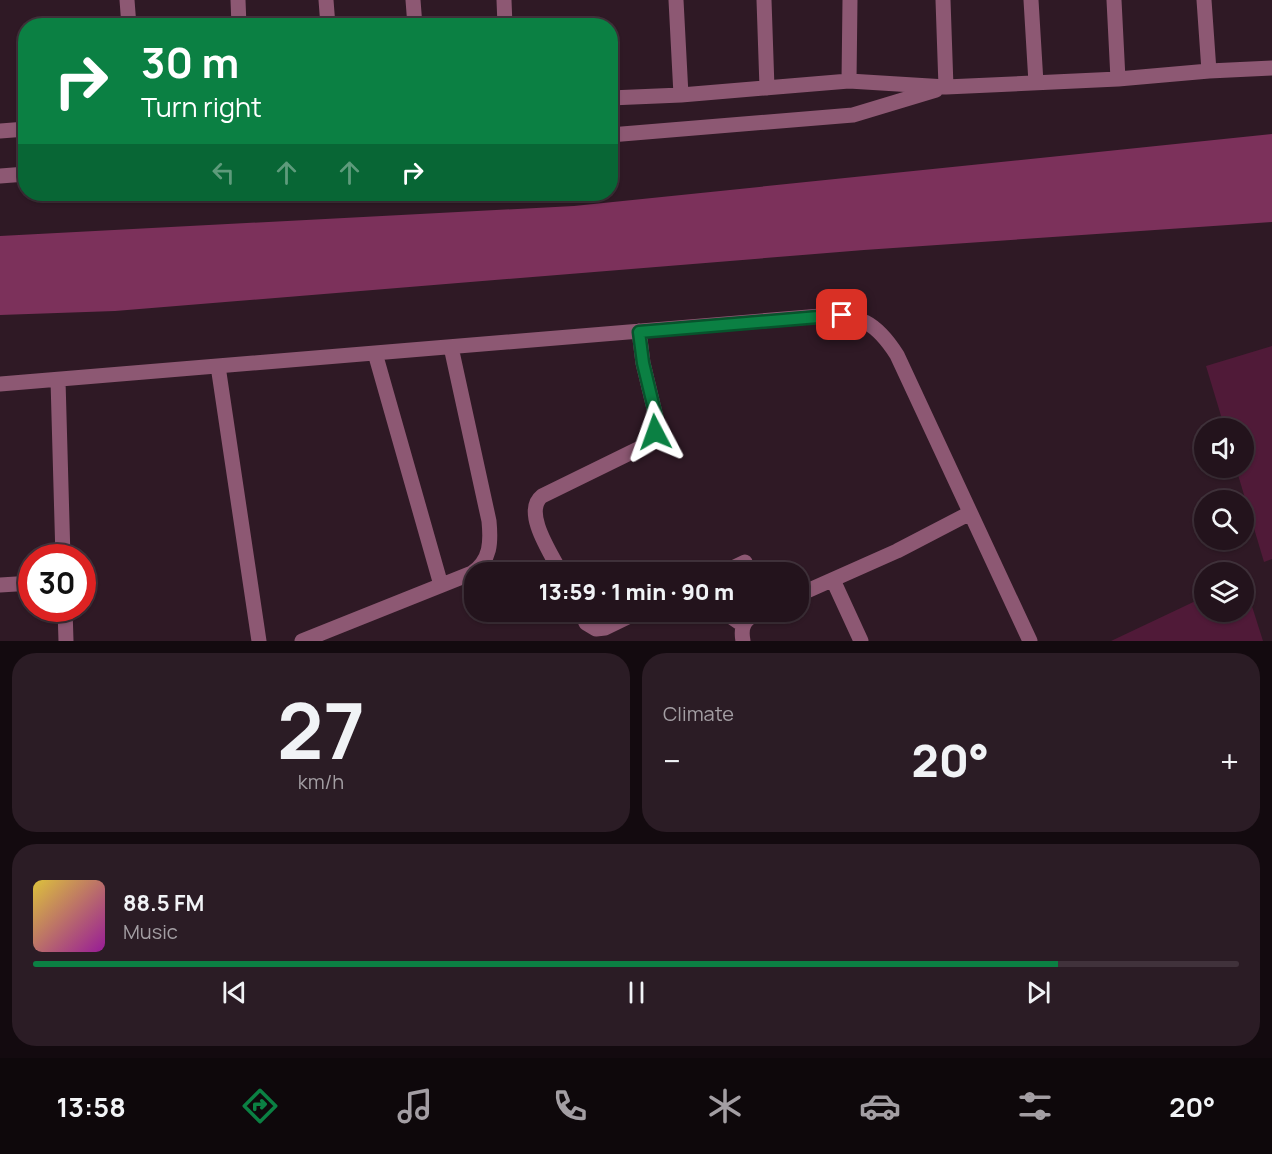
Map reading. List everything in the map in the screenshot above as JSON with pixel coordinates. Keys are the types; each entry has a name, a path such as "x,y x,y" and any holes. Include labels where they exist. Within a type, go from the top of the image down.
{"street":[{"path":"127,0 128,18"},
{"path":"238,0 239,18"},
{"path":"326,0 327,18"},
{"path":"413,0 414,18"},
{"path":"504,0 505,18"},
{"path":"676,0 681,95"},
{"path":"764,0 767,88"},
{"path":"849,81 850,0"},
{"path":"942,0 946,87"},
{"path":"1030,0 1036,83"},
{"path":"1114,0 1118,79"},
{"path":"1204,0 1209,71"},
{"path":"618,98 681,95 849,81 946,87 1118,79 1272,68"},
{"path":"618,134 853,115 946,87"},
{"path":"0,131 18,130"},
{"path":"0,176 18,175"},
{"path":"0,384 842,315 856,318 873,326 886,338 897,355 1027,640"},
{"path":"556,562 537,524 534,512 536,503 542,496 642,447 652,438 657,421 643,363 639,332"},
{"path":"302,641 472,573 485,562 491,539 489,521 451,347"},
{"path":"375,353 441,585"},
{"path":"218,366 259,641"},
{"path":"58,380 63,544"},
{"path":"809,590 897,551 970,513"},
{"path":"833,580 861,641"},
{"path":"0,585 18,584"},
{"path":"65,622 66,641"},
{"path":"592,634 617,622"},
{"path":"739,622 743,625"},
{"path":"743,641 745,622"}],"shaded area":[{"path":"1272,134 1272,222 864,250 115,311 0,315 0,236 574,206"},
{"path":"1272,346 1272,559 1264,562 1254,528 1254,490 1243,490 1239,478 1254,478 1254,418 1222,418 1206,366"},
{"path":"1194,602 1194,622 1254,622 1254,613 1263,641 1111,641"}],"route":[{"path":"655,432 657,421 643,363 639,332 842,315"}]}
